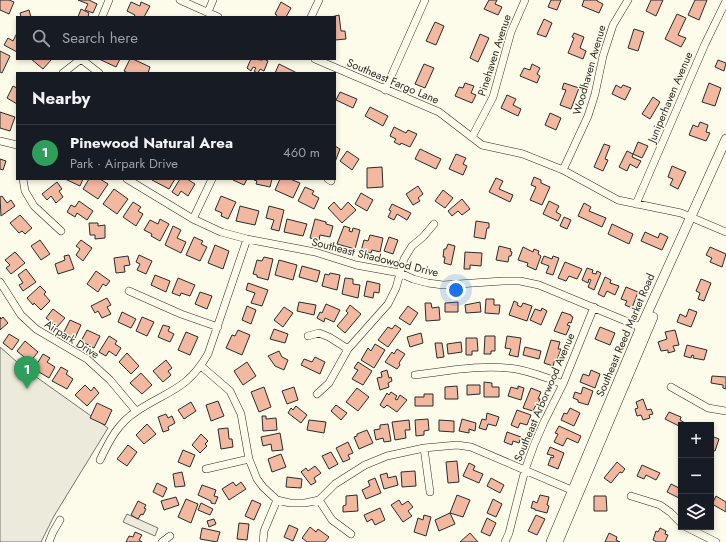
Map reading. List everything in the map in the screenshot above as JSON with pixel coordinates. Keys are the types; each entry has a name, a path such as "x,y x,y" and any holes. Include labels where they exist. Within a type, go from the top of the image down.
{"main road":[{"name":"Southeast Reed Market Road","path":"551,542 575,491 726,139"},
{"name":"Southeast Reed Market Road","path":"693,218 726,153"},
{"name":"Southeast Reed Market Road","path":"558,542 575,491"}],"street":[{"path":"102,16 109,0"},
{"path":"180,0 216,16"},
{"path":"208,12 213,0"},
{"path":"312,16 319,0"},
{"path":"385,90 425,0"},
{"name":"Pinehaven Avenue","path":"472,137 493,97 511,32 525,0"},
{"name":"Woodhaven Avenue","path":"563,170 588,116 595,94 603,56 613,25 628,0"},
{"name":"Juniperhaven Avenue","path":"636,204 705,44 726,1"},
{"path":"64,72 80,60"},
{"path":"82,60 98,72"},
{"name":"Southeast Fargo Lane","path":"317,60 439,112 482,145 523,154 563,170 618,200 674,210 726,232"},
{"path":"0,141 16,144"},
{"path":"23,180 25,191 34,206 61,231"},
{"name":"Southeast Shadowood Drive","path":"129,180 193,219 221,232 247,239 315,252 356,265 400,273 418,281 443,285 503,281 520,281 539,284 644,328"},
{"path":"193,219 212,180"},
{"path":"317,394 329,383 348,349 388,304 396,288 404,259 412,246 423,237 434,224"},
{"path":"100,460 108,442 119,426 136,411 177,389 191,378 202,366 218,327 247,239"},
{"name":"Airpark Drive","path":"0,282 21,315 36,329 87,359 110,380 136,411"},
{"path":"130,291 181,314 218,327"},
{"name":"Southeast Arborwood Avenue","path":"505,542 509,533 525,470 544,422 563,384 594,307"},
{"path":"308,336 319,333 329,337 348,349"},
{"path":"202,366 230,391 242,414 249,459 260,483 277,500 290,503 305,503 319,500 335,484 365,464 387,456 424,448 457,445 471,447 575,491"},
{"path":"415,375 473,367 515,369 563,384"},
{"path":"671,387 708,408 726,411"},
{"path":"424,448 430,492"},
{"path":"206,469 249,459"},
{"path":"631,496 660,505 678,520"},
{"path":"263,542 264,530 277,500"},
{"path":"319,500 332,520 351,534"},
{"path":"49,542 60,520"},
{"path":"692,530 716,542"},
{"path":"162,542 170,536"}],"shaded area":[{"path":"0,347 25,369 108,428 54,516 41,542 0,542"},
{"path":"127,514 158,528 155,536 123,522"}],"building":[{"path":"0,0 9,0 14,2 9,14 0,10"},
{"path":"78,0 89,0 97,4 93,13 85,10 88,4"},
{"path":"489,0 497,0 495,4 502,7 498,15 484,9"},
{"path":"551,0 561,0 557,10 548,7"},
{"path":"584,0 597,0 603,4 599,13 582,6"},
{"path":"651,0 663,0 656,16 646,11"},
{"path":"695,0 707,0 699,20 688,15"},
{"path":"131,2 140,6 141,2 150,6 145,16 134,16 127,11"},
{"path":"281,2 291,8 287,16 276,16 275,14"},
{"path":"81,9 89,13 88,16 78,16"},
{"path":"29,10 31,16 21,16 20,13"},
{"path":"677,14 686,18 678,35 686,38 681,47 665,39"},
{"path":"339,15 341,31 345,31 346,39 336,40 335,16"},
{"path":"544,19 552,23 546,37 537,34"},
{"path":"435,22 444,26 436,45 426,41"},
{"path":"634,29 644,32 638,51 628,48"},
{"path":"574,33 584,37 580,48 586,51 583,59 568,53 574,38 572,37"},
{"path":"480,34 489,38 478,62 470,58"},
{"path":"16,35 16,51 4,45 8,38 13,41"},
{"path":"0,51 10,56 2,73 0,72"},
{"path":"32,60 51,60 43,69"},
{"path":"101,60 120,60 116,67"},
{"path":"130,60 135,60 150,67 148,72 124,71"},
{"path":"251,60 268,61 264,71 260,69 258,72 256,72 254,71 256,68 253,67 251,71 247,68"},
{"path":"718,60 726,63 724,71 715,67"},
{"path":"279,64 295,72 275,72"},
{"path":"424,64 434,68 425,88 415,84"},
{"path":"532,64 540,68 537,74 540,76 537,83 520,76 524,68 530,70"},
{"path":"465,83 474,86 471,93 476,95 472,103 455,96 459,87 463,88"},
{"path":"564,83 579,88 571,109 560,105 566,90 562,89"},
{"path":"709,83 721,88 715,106 702,102"},
{"path":"616,85 621,88 623,85 631,88 625,100 612,94"},
{"path":"13,86 16,88 16,103 7,98"},
{"path":"340,92 357,99 353,108 336,100"},
{"path":"507,95 516,99 513,105 521,109 518,116 501,108"},
{"path":"653,97 660,102 650,119 642,114"},
{"path":"370,107 388,116 383,126 365,116"},
{"path":"0,112 15,117 10,131 0,128"},
{"path":"550,113 561,118 556,130 545,125"},
{"path":"700,122 708,125 706,132 710,133 706,141 689,135 693,125 698,127"},
{"path":"394,127 406,133 408,130 417,134 410,147 394,142 396,139 390,136"},
{"path":"638,142 648,146 642,158 633,154"},
{"path":"604,144 610,146 605,159 608,160 603,171 594,167"},
{"path":"336,147 340,149 336,159"},
{"path":"420,149 441,159 436,169 415,159"},
{"path":"347,151 359,159 352,170 340,161"},
{"path":"627,151 633,154 632,157 641,161 637,168 630,164 627,171 619,167"},
{"path":"456,154 466,158 463,164 467,166 463,175 449,169"},
{"path":"0,159 6,161 3,170 0,169"},
{"path":"672,166 686,172 678,189 670,185 673,179 668,177"},
{"path":"382,167 383,187 367,188 367,168"},
{"path":"534,177 541,180 541,183 550,187 542,205 530,200 536,187 531,185"},
{"path":"496,178 503,181 499,189 513,195 510,202 489,192"},
{"path":"67,180 83,180 80,186"},
{"path":"88,180 102,180 108,184 98,199 83,189"},
{"path":"152,180 174,180 169,189"},
{"path":"179,180 189,180 195,184 188,196 181,191 178,196 172,192"},
{"path":"233,180 246,180 244,185"},
{"path":"254,180 272,180 270,187 256,184 257,181"},
{"path":"280,180 292,180 300,183 293,198 275,190"},
{"path":"57,182 62,189 59,191 63,197 56,203 51,196 47,200 42,194"},
{"path":"418,186 423,194 418,198 420,201 413,205 406,194"},
{"path":"305,187 314,191 312,194 319,198 314,209 298,201"},
{"path":"114,189 128,199 117,214 103,204"},
{"path":"443,190 453,198 445,208 435,201"},
{"path":"361,193 373,200 367,211 355,204"},
{"path":"2,196 7,203 11,200 15,206 1,216 0,197"},
{"path":"221,196 236,202 228,219 221,216 222,213 215,210"},
{"path":"462,199 470,209 462,215 458,211 452,216 448,211"},
{"path":"79,201 93,211 87,220 77,213 75,217 67,212 71,205 75,207"},
{"path":"549,201 559,206 556,212 561,215 558,221 543,214"},
{"path":"133,202 141,207 138,211 143,214 136,226 123,217"},
{"path":"334,202 341,210 348,202 356,210 342,223 328,208"},
{"path":"584,203 591,207 589,211 606,218 602,227 578,216"},
{"path":"392,204 411,213 407,220 397,214 394,220 388,217"},
{"path":"240,206 259,211 255,225 236,221"},
{"path":"269,206 284,210 279,231 271,229 274,220 266,218"},
{"path":"20,215 32,228 25,234 22,231 19,233 10,223"},
{"path":"564,217 571,220 567,229 560,226"},
{"path":"160,219 169,224 160,241 151,236 152,234 144,230 150,220 158,224"},
{"path":"287,219 307,224 303,236 284,232"},
{"path":"315,219 333,226 330,237 320,235 319,240 310,238"},
{"path":"476,221 489,223 489,228 487,228 485,239 474,237"},
{"path":"89,223 98,223 98,226 105,225 105,238 95,239 95,235 90,235"},
{"path":"612,224 633,234 629,244 608,234"},
{"path":"173,226 181,230 177,238 186,242 181,253 165,245"},
{"path":"344,226 350,228 349,231 352,232 353,228 360,230 355,249 337,244"},
{"path":"645,232 658,238 660,233 668,237 662,250 641,241"},
{"path":"370,235 383,238 380,252 372,250 371,253 361,251 364,240 368,241"},
{"path":"194,237 203,241 201,244 207,247 200,261 186,255"},
{"path":"389,237 398,240 393,254 384,251"},
{"path":"40,240 50,254 41,260 31,246"},
{"path":"81,240 92,248 83,261 76,255 80,249 76,246"},
{"path":"448,244 455,246 451,265 444,263 445,257 443,257 444,249 446,249"},
{"path":"215,245 229,251 223,269 208,263"},
{"path":"499,246 511,249 510,251 512,252 511,256 509,256 508,262 496,260"},
{"path":"523,247 533,252 534,249 539,251 538,254 541,256 536,270 527,266 528,263 518,260"},
{"path":"710,247 726,254 722,267 710,262 712,258 706,255"},
{"path":"15,252 25,263 11,274 6,268 10,265 5,260"},
{"path":"465,252 482,253 481,266 470,265 470,269 464,269"},
{"path":"69,255 74,269 58,274 55,264 65,260 64,256"},
{"path":"139,255 152,261 146,274 137,270 140,264 136,262"},
{"path":"128,256 130,265 124,266 125,272 116,273 114,258"},
{"path":"544,256 552,259 553,256 559,258 553,275 546,273 549,266 541,263"},
{"path":"264,257 273,259 268,280 257,277 257,275 253,274 257,260 262,261"},
{"path":"279,260 297,265 293,280 275,275"},
{"path":"565,262 582,269 577,279 569,276 566,281 558,278"},
{"path":"302,266 320,271 317,282 299,277"},
{"path":"587,268 593,270 592,273 596,274 597,271 601,273 594,290 588,287 591,280 589,279 588,283 582,280"},
{"path":"26,269 36,282 23,291 19,285 23,283 18,275"},
{"path":"96,271 110,281 106,286 103,284 98,292 87,284"},
{"path":"330,273 340,275 337,290 322,286 325,274 329,275"},
{"path":"155,275 170,281 166,292 151,285"},
{"path":"605,277 611,280 610,283 619,286 615,295 607,291 604,297 598,294"},
{"path":"178,278 195,285 190,296 181,293 180,296 172,293"},
{"path":"345,278 353,279 353,284 360,285 358,298 342,294"},
{"path":"701,279 711,283 704,301 698,299 700,293 696,291"},
{"path":"367,281 380,284 379,293 374,292 373,298 364,296"},
{"path":"248,283 268,290 262,306 251,303 255,293 246,290"},
{"path":"40,286 46,292 44,294 50,301 41,310 34,303 33,305 27,298"},
{"path":"626,287 638,292 632,308 625,305 627,301 621,299"},
{"path":"200,292 212,296 207,309 195,304"},
{"path":"107,298 111,305 107,307 111,314 102,318 98,311 95,313 91,306"},
{"path":"486,299 494,299 494,305 500,305 499,314 485,313"},
{"path":"514,301 521,307 523,303 532,306 527,321 509,315"},
{"path":"299,302 316,305 314,315 297,311"},
{"path":"458,302 458,312 445,312 445,303"},
{"path":"480,302 481,312 466,313 465,305"},
{"path":"425,303 431,303 432,308 439,307 440,320 426,321"},
{"path":"326,304 340,310 334,322 325,318 324,322 317,318 320,312 322,313"},
{"path":"350,305 361,314 345,333 337,326 348,313 346,311"},
{"path":"247,306 256,310 251,324 242,320"},
{"path":"408,306 418,313 410,325 399,318"},
{"path":"284,307 293,313 283,327 274,320"},
{"path":"542,308 547,311 541,325 530,320 535,309 541,311"},
{"path":"53,309 65,318 57,327 46,318"},
{"path":"689,309 697,312 691,327 677,322 680,314 686,317"},
{"path":"122,312 136,319 131,328 118,322"},
{"path":"562,312 573,317 571,323 569,322 567,325 570,326 566,335 554,331"},
{"path":"0,317 1,319 3,317 8,323 0,330"},
{"path":"142,317 154,322 147,336 136,331"},
{"path":"70,320 81,325 75,338 64,332"},
{"path":"163,325 170,327 168,331 174,334 170,342 158,337"},
{"path":"395,325 401,329 388,347 378,340 388,327 392,329"},
{"path":"600,327 615,333 610,345 595,339"},
{"path":"274,329 288,334 285,343 270,339"},
{"path":"87,330 100,336 94,348 81,341"},
{"path":"238,330 250,335 242,355 226,348 232,335 235,336"},
{"path":"675,330 679,345 673,346 675,351 668,353 668,350 661,351 658,342 667,339 665,332"},
{"path":"186,332 198,337 190,355 178,350"},
{"path":"421,333 423,343 410,347 407,337"},
{"path":"9,334 19,340 12,350 3,343"},
{"path":"109,336 117,341 115,344 121,348 116,356 109,351 106,356 99,352"},
{"path":"485,336 495,336 495,351 491,351 491,354 484,354"},
{"path":"507,336 521,338 518,357 509,355 511,349 505,348"},
{"path":"466,338 477,338 478,351 472,351 472,355 466,355"},
{"path":"551,340 560,342 558,349 561,349 553,366 544,363"},
{"path":"25,341 38,352 30,362 17,351"},
{"path":"461,342 462,352 448,354 447,344"},
{"path":"435,343 442,343 444,357 437,358"},
{"path":"375,344 385,350 374,368 361,360 368,348 371,351"},
{"path":"687,345 707,350 704,360 693,358 694,356 692,355 691,358 684,356"},
{"path":"525,347 541,351 539,359 523,355"},
{"path":"397,349 405,354 397,369 385,362 392,352 394,354"},
{"path":"279,351 282,357 288,360 284,370 275,366 268,356"},
{"path":"127,353 139,366 131,374 119,362"},
{"path":"43,354 50,358 47,362 55,367 49,378 34,369"},
{"path":"315,357 325,362 320,374 301,365 304,359 312,362"},
{"path":"166,360 172,368 168,371 171,375 163,382 153,371"},
{"path":"247,362 256,376 243,385 234,371"},
{"path":"358,362 372,371 363,385 352,379 358,370 354,368"},
{"path":"61,367 68,371 66,374 73,379 67,389 52,381"},
{"path":"387,370 389,378 391,377 392,381 388,383 389,387 380,390 377,378 382,377 381,372"},
{"path":"591,370 600,374 595,388 580,382 583,374 589,376"},
{"path":"141,373 152,385 142,394 130,383"},
{"path":"712,376 726,377 726,389 723,388 723,385 711,383"},
{"path":"484,382 492,383 492,387 499,387 499,397 484,397"},
{"path":"85,385 91,391 94,387 99,393 87,406 75,395"},
{"path":"467,385 480,385 480,394 467,395"},
{"path":"457,386 458,399 445,399 445,387"},
{"path":"518,386 524,388 521,400 508,396 511,387 518,389"},
{"path":"264,387 271,407 259,412 251,392"},
{"path":"294,387 298,400 287,404 282,391"},
{"path":"583,387 593,391 588,405 578,402 578,400 573,398 575,392 581,394"},
{"path":"357,388 369,397 358,411 346,402"},
{"path":"531,388 541,392 538,399 540,399 538,405 536,405 533,411 523,408"},
{"path":"391,392 397,396 395,399 397,400 400,395 407,400 397,412 387,405 384,408 380,405 387,393 389,395"},
{"path":"424,394 433,394 433,406 415,406 415,397 424,397"},
{"path":"643,399 647,410 651,409 653,414 649,415 650,418 643,420 641,415 637,416 635,409 638,408 636,402"},
{"path":"218,401 224,416 211,421 206,405"},
{"path":"191,402 196,411 184,419 178,410"},
{"path":"97,403 112,410 105,425 90,418"},
{"path":"336,405 347,413 341,420 331,411"},
{"path":"296,406 307,415 301,423 288,413 291,408 293,410"},
{"path":"570,408 580,413 574,426 561,420 564,413 567,414"},
{"path":"517,410 531,415 527,425 520,423 518,428 511,425"},
{"path":"669,412 681,417 680,420 683,422 678,422 678,426 665,419"},
{"path":"487,413 499,417 496,426 488,424 486,430 479,428 482,419 486,420"},
{"path":"166,414 168,418 172,416 175,423 168,427 169,430 163,432 158,417"},
{"path":"262,416 266,416 266,419 276,418 277,430 263,431"},
{"path":"428,419 429,430 424,431 424,435 416,436 415,420"},
{"path":"462,419 476,423 475,431 469,429 469,433 459,431"},
{"path":"309,420 326,422 324,433 307,430"},
{"path":"409,420 410,430 405,430 406,438 395,440 392,422"},
{"path":"439,420 454,421 454,432 439,431"},
{"path":"147,424 156,434 144,444 136,435"},
{"path":"388,424 391,441 384,442 383,438 376,440 374,430 380,429 380,425"},
{"path":"559,426 581,436 578,443 567,438 563,446 554,442 558,434 555,433"},
{"path":"228,428 229,439 232,439 233,447 221,449 218,429"},
{"path":"367,430 373,443 359,449 354,437 357,436 357,434"},
{"path":"507,432 521,437 519,443 513,441 512,445 504,442"},
{"path":"280,433 283,450 272,451 271,444 263,446 261,437"},
{"path":"201,434 208,441 205,444 207,446 200,453 192,445"},
{"path":"714,437 719,439 714,451"},
{"path":"348,442 353,453 348,455 350,459 343,462 336,448"},
{"path":"128,445 137,452 127,466 117,459"},
{"path":"550,447 564,453 558,469 548,465 551,457 553,458 554,456 547,454"},
{"path":"183,450 195,455 190,467 178,462"},
{"path":"331,452 338,464 329,469 322,456"},
{"path":"281,454 286,467 272,472 268,459"},
{"path":"457,461 459,482 448,483 446,462"},
{"path":"617,462 625,469 622,473 620,472 611,483 604,478"},
{"path":"469,463 475,466 473,470 483,474 479,483 463,476"},
{"path":"642,465 660,473 656,480 646,475 644,479 637,476"},
{"path":"315,466 321,473 314,478 316,482 311,485 301,472 306,468 308,471"},
{"path":"415,471 416,486 402,487 401,472"},
{"path":"182,472 185,486 175,487 173,474"},
{"path":"387,473 388,478 396,476 398,485 384,489 380,475"},
{"path":"287,477 302,479 301,488 286,487"},
{"path":"375,478 381,493 366,499 362,490 370,486 368,481"},
{"path":"491,478 504,485 500,493 487,486"},
{"path":"233,482 236,486 241,482 246,489 229,500 222,489"},
{"path":"157,483 167,488 163,497 153,492"},
{"path":"671,484 678,488 678,498 667,492"},
{"path":"202,485 216,490 214,496 218,497 215,504 198,495"},
{"path":"357,495 358,511 343,512 343,506 346,505 346,496"},
{"path":"457,495 470,500 463,517 450,513"},
{"path":"540,495 549,497 547,513 531,508 533,501 537,503"},
{"path":"594,496 606,496 607,511 594,511"},
{"path":"716,496 726,502 726,512 714,505"},
{"path":"176,497 179,505 164,510 161,501"},
{"path":"186,499 198,504 191,523 178,517"},
{"path":"493,499 502,504 496,517 487,513"},
{"path":"252,500 261,504 254,520 245,516"},
{"path":"399,500 402,505 408,501 413,507 408,511 412,516 403,522 391,505"},
{"path":"138,501 146,505 144,508 146,509 143,515 141,514 138,519 131,515"},
{"path":"201,503 213,509 210,515 198,510"},
{"path":"380,508 385,520 375,525 372,519 367,522 364,515"},
{"path":"450,513 455,524 439,531 435,520"},
{"path":"424,515 431,517 426,536 414,532 418,518 423,520"},
{"path":"536,515 545,519 537,535 528,531"},
{"path":"487,518 496,523 490,536 481,532"},
{"path":"214,519 216,524 209,527 207,521"},
{"path":"239,523 249,524 247,540 237,539"},
{"path":"289,525 298,529 293,541 284,537"},
{"path":"310,527 316,532 318,529 329,537 325,542 307,542 302,538"},
{"path":"202,528 220,532 217,542 200,539"},
{"path":"660,528 666,531 665,534 668,535 665,542 657,542 653,540 656,531 658,532"},
{"path":"135,532 142,535 139,540 142,542 126,542 129,536 133,537"},
{"path":"470,533 478,542 460,542"},
{"path":"609,533 617,537 616,540 620,542 605,542"}],"place":[{"name":"Pinewood Natural Area","path":"27,389"}]}
